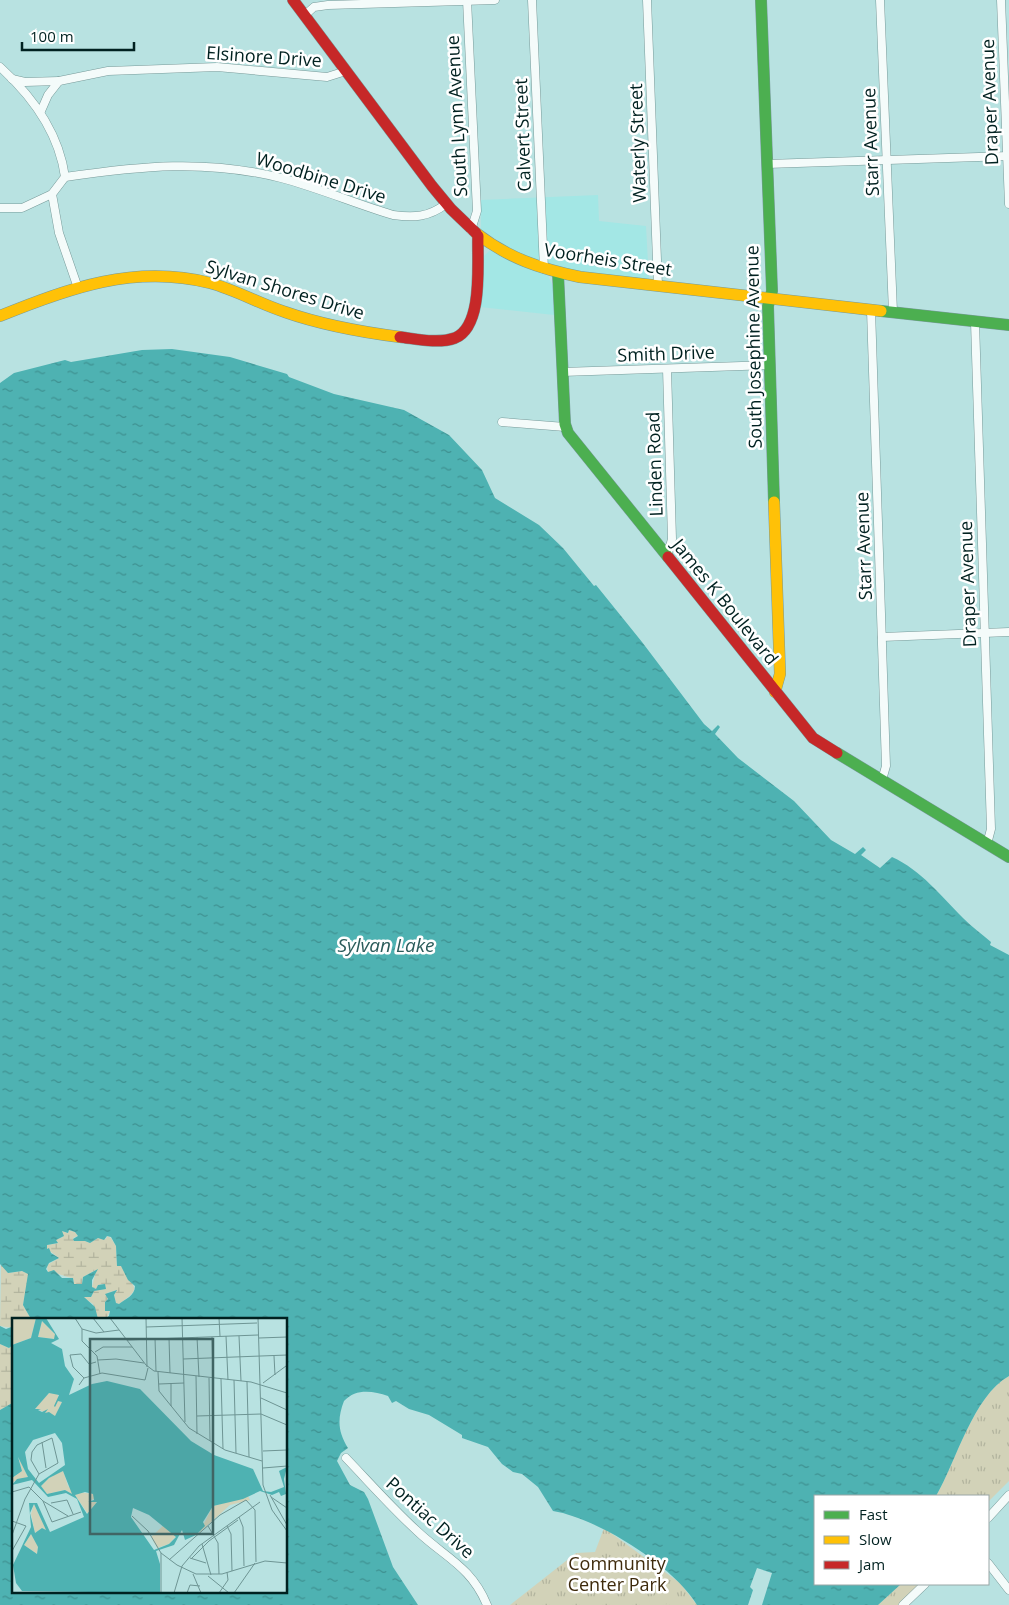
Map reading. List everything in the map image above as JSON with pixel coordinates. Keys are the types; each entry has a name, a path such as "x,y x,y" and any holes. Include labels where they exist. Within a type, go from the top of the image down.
{"street":[{"name":"Voorheis Street","path":"293,0 446,204 474,233 502,252 558,273 1009,325"},
{"name":"South Lynn Avenue","path":"467,0 477,211 474,233"},
{"path":"305,15 314,7 328,5 495,0"},
{"name":"Calvert Street","path":"532,0 544,269"},
{"name":"Waterly Street","path":"647,0 658,286"},
{"name":"South Josephine Avenue","path":"761,0 772,291 768,306 780,674 776,692"},
{"name":"Starr Avenue","path":"880,0 893,312"},
{"name":"Draper Avenue","path":"1001,0 1009,204"},
{"path":"0,67 41,111 63,162 65,177 52,194 22,208 0,208"},
{"name":"Elsinore Drive","path":"12,79 25,82 59,81 108,72 174,68 217,67 327,77 346,71"},
{"path":"41,111 48,95 59,81"},
{"path":"767,164 1008,156"},
{"name":"Woodbine Drive","path":"65,177 142,166 180,164 212,166 282,178 394,216 413,218 426,216 446,204"},
{"path":"52,194 59,233 78,288"},
{"name":"Sylvan Shores Drive","path":"0,316 96,282 162,279 199,281 230,290 284,312 344,329 365,333 440,340 463,333 470,326 475,310 474,233"},
{"path":"502,422 565,427 558,273"},
{"name":"Starr Avenue","path":"871,310 886,766 882,780"},
{"name":"Draper Avenue","path":"975,322 991,829 987,844"},
{"name":"Smith Drive","path":"562,372 770,365"},
{"name":"Linden Road","path":"667,369 672,540 667,557"},
{"name":"James K Boulevard","path":"565,427 813,738 1009,857"},
{"path":"882,637 1009,632"},
{"name":"Pontiac Drive","path":"346,1458 416,1531 464,1569 480,1590 486,1605"},
{"path":"989,1517 1009,1495"},
{"path":"989,1564 1009,1590"},
{"path":"903,1605 924,1585"}],"shaded area":[{"path":"598,195 599,221 646,226 649,281 576,272 531,261 514,252 481,229 481,200"},
{"path":"490,250 548,276 553,286 554,315 480,307 479,261"}],"green space":[{"path":"69,1230 75,1232 78,1236 73,1238 74,1241 90,1243 98,1238 106,1239 107,1236 111,1238 116,1246 117,1266 121,1265 134,1290 132,1294 119,1304 116,1303 114,1295 117,1290 107,1293 108,1299 105,1302 105,1311 110,1310 107,1318 98,1318 93,1304 83,1297 91,1297 94,1291 106,1287 103,1284 98,1285 96,1289 92,1287 96,1270 83,1277 82,1284 74,1284 73,1278 48,1272 47,1265 59,1258 47,1249 47,1245 58,1243 55,1240 63,1237 62,1231 68,1233"},
{"path":"1,1263 8,1273 22,1271 29,1274 23,1305 30,1318 12,1318 12,1328 0,1326"},
{"path":"0,1344 9,1348 12,1346 12,1403 0,1410"},
{"path":"1009,1376 1009,1481 989,1501 989,1495 936,1495 975,1414 985,1398"},
{"name":"Community Center Park","path":"604,1528 680,1583 697,1605 510,1605 576,1553 595,1552"},
{"path":"900,1585 919,1585 898,1605 878,1605"},
{"path":"654,1595 668,1605 647,1604"}],"water":[{"name":"Sylvan Lake","path":"172,349 230,357 287,374 289,377 334,394 404,410 449,435 482,470 495,498 539,525 563,548 642,642 704,724 712,731 718,725 720,727 715,734 738,758 794,801 831,840 855,854 863,847 866,850 861,855 880,868 892,857 912,869 930,884 966,921 991,942 990,945 1009,955 1009,1376 985,1398 975,1414 936,1495 814,1495 814,1585 900,1585 878,1605 762,1605 772,1573 757,1568 750,1587 753,1590 748,1605 697,1605 686,1590 671,1575 633,1546 591,1523 571,1515 553,1511 538,1487 522,1474 513,1472 502,1464 488,1447 462,1438 462,1435 429,1415 409,1409 396,1401 392,1403 388,1396 359,1392 344,1401 340,1414 340,1431 348,1448 341,1453 337,1461 350,1485 364,1492 368,1499 393,1567 418,1605 0,1605 0,1410 12,1403 12,1592 288,1592 288,1318 106,1318 109,1316 110,1311 105,1311 105,1302 108,1299 105,1294 117,1290 114,1295 116,1303 119,1304 132,1295 135,1286 128,1280 121,1266 117,1266 116,1246 111,1237 107,1236 104,1240 98,1238 90,1243 74,1241 73,1239 78,1236 75,1232 69,1230 68,1233 62,1231 64,1236 56,1240 58,1243 47,1245 47,1249 49,1248 51,1253 59,1258 49,1263 46,1269 48,1272 54,1270 62,1278 73,1278 74,1284 82,1284 83,1277 98,1269 92,1280 92,1287 96,1289 98,1285 105,1284 106,1289 94,1291 91,1297 84,1297 95,1307 98,1318 30,1318 23,1305 28,1274 22,1271 8,1273 0,1264 0,383 14,373 65,360 71,362 142,350"},
{"path":"0,1326 6,1329 12,1327 12,1346 9,1348 0,1344"}],"traffic: fast":[{"path":"761,0 772,291 768,306 774,502"},
{"path":"558,273 565,424 568,433 668,557"},
{"path":"881,311 1009,325"},
{"path":"837,753 1009,857"}],"traffic: slow":[{"path":"476,233 513,256 538,266 580,277 881,311"},
{"path":"0,316 77,288 103,282 155,276 210,283 276,309 313,321 400,337"},
{"path":"774,502 780,674 775,692"}],"traffic: jam":[{"path":"293,0 432,186 451,209 476,233"},
{"path":"400,337 442,341 455,338 464,331 471,321 475,307 478,277 478,236"},
{"path":"668,557 813,738 837,753"}]}
